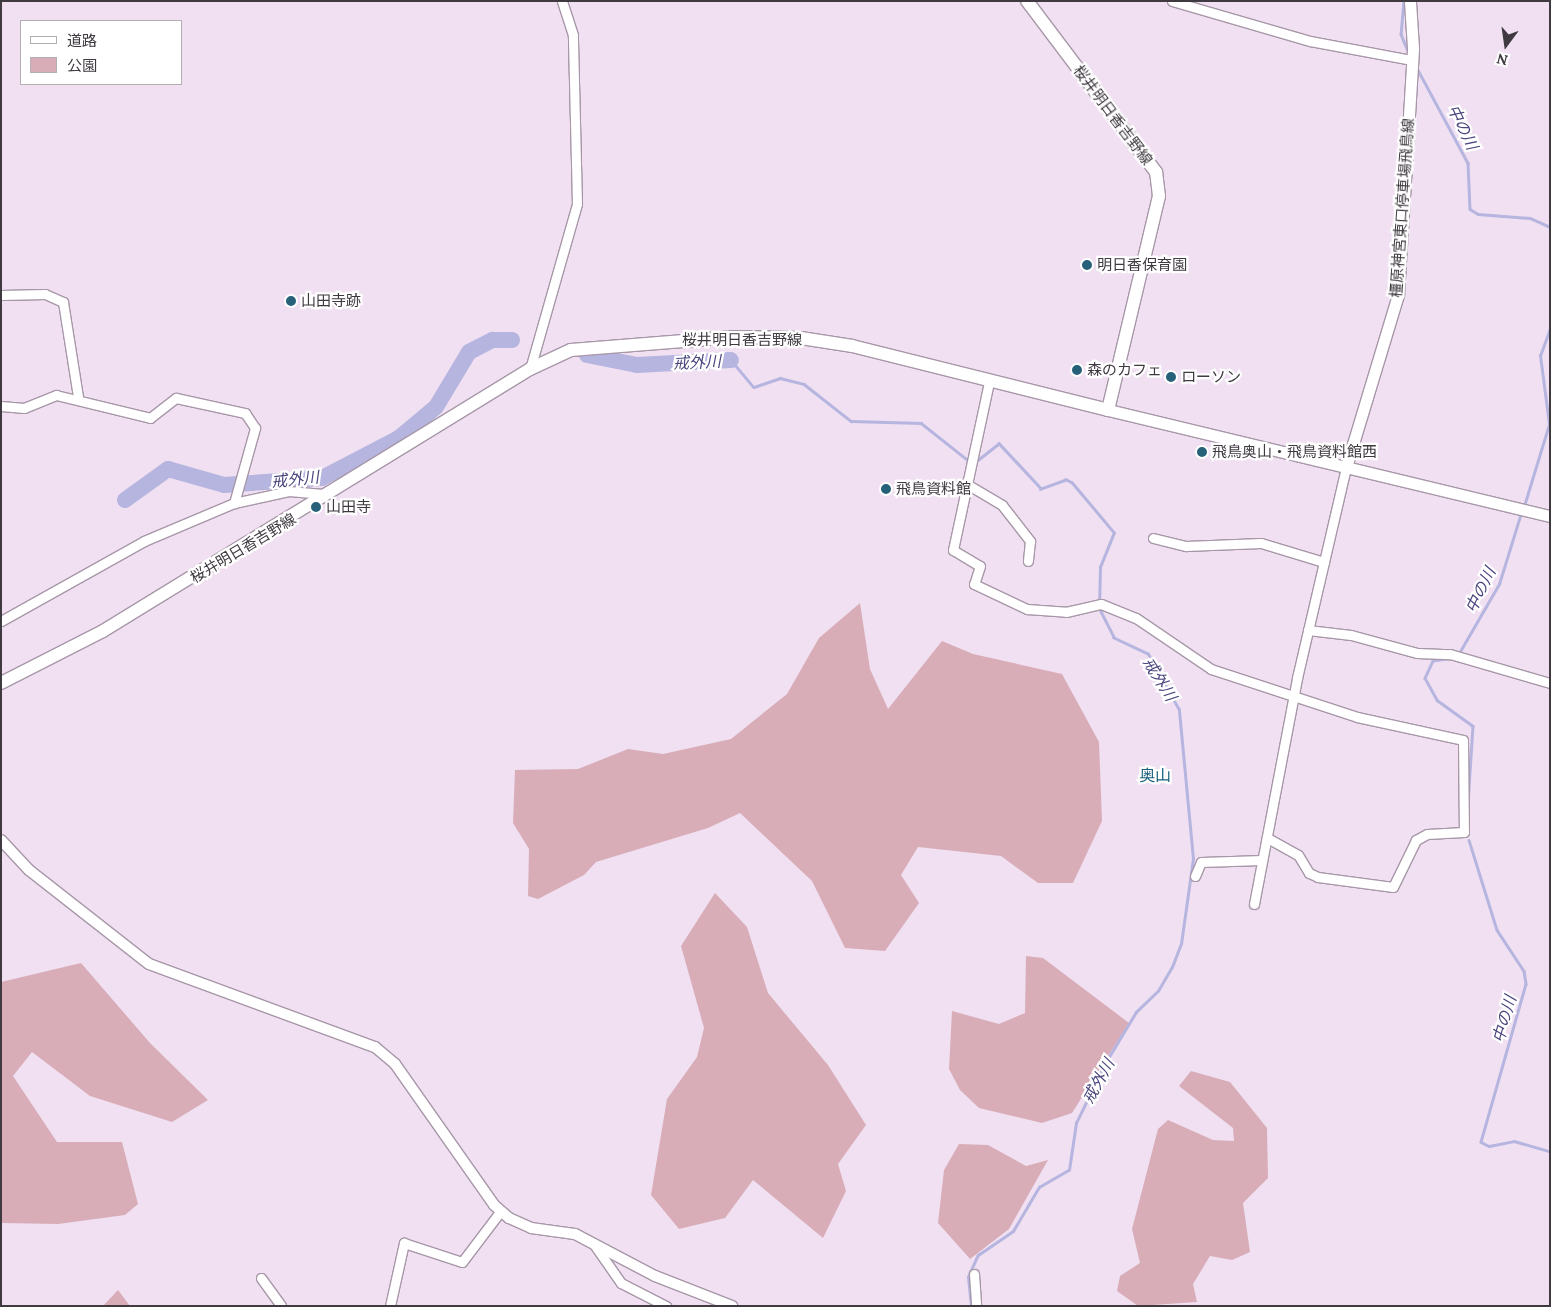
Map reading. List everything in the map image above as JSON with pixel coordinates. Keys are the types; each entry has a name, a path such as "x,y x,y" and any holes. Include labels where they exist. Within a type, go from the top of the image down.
{"main road":[{"name":"桜井明日香吉野線","path":"1,683 103,631 530,369 571,350 615,343 801,338 852,346 989,382 1108,410 1159,196 1156,172 1027,1"},
{"name":"橿原神宮東口停車場飛鳥線","path":"1346,467 1398,295 1412,60 1410,1"},
{"path":"1108,410 1550,516"}],"street":[{"path":"530,369 577,204 573,35 562,1"},
{"path":"1172,1 1310,42 1412,60"},
{"path":"1,295 45,294 63,302 78,397"},
{"path":"989,382 965,483 952,550 980,566 974,584 1027,610 1066,612 1098,604 1136,618 1211,669 1294,697 1427,736 1463,740 1464,832 1426,834 1416,840 1393,887 1318,877 1309,873 1298,855 1267,838"},
{"path":"1,406 24,408 56,395 78,397 150,418 176,398 214,402 245,413 255,428 234,503"},
{"path":"1254,904 1308,630 1346,467"},
{"path":"965,483 1002,505 1030,541 1028,561"},
{"path":"1,621 144,541 234,503 289,491 329,494"},
{"path":"1153,538 1186,546 1261,543 1324,562"},
{"path":"1308,630 1351,636 1417,653 1450,654 1550,683"},
{"path":"1,840 29,870 149,964 354,1036 388,1056 500,1212 531,1228 566,1231 592,1241 655,1276 732,1306"},
{"path":"1195,876 1201,862 1262,860"},
{"path":"390,1306 404,1243 462,1262 500,1212"},
{"path":"592,1241 621,1283 666,1306"},
{"path":"974,1274 976,1306"},
{"path":"261,1278 282,1306"}],"green space":[{"path":"860,603 870,669 888,709 942,641 973,654 1062,674 1099,742 1102,821 1073,883 1038,883 1001,856 918,847 901,875 919,903 885,951 845,948 812,881 740,813 708,828 596,862 584,875 538,899 528,896 529,849 513,823 515,770 578,769 628,749 663,754 731,739 787,694 819,638"},
{"path":"715,893 747,927 768,993 828,1065 866,1125 838,1164 846,1191 823,1238 753,1180 725,1218 679,1229 651,1195 667,1099 697,1057 704,1028 681,946"},
{"path":"1026,956 1043,958 1129,1023 1072,1113 1042,1123 979,1108 960,1090 949,1069 952,1011 999,1024 1025,1013"},
{"path":"81,963 150,1043 208,1100 172,1122 90,1096 32,1052 13,1076 57,1142 122,1142 138,1204 125,1215 58,1224 1,1223 1,982"},
{"path":"1191,1071 1230,1082 1267,1128 1268,1178 1243,1203 1250,1252 1232,1260 1210,1256 1193,1284 1197,1302 1138,1306 1117,1291 1120,1276 1140,1263 1132,1229 1158,1129 1168,1120 1213,1140 1234,1141 1233,1128 1179,1086"},
{"path":"959,1144 988,1145 1026,1166 1048,1160 1009,1229 970,1259 938,1223 944,1170"},
{"path":"118,1290 130,1306 103,1306"}],"waterway":[{"name":"中の川","path":"1404,1 1401,34 1408,51"},
{"name":"中の川","path":"1417,68 1468,163 1470,209 1478,214 1530,218 1550,227"},
{"name":"中の川","path":"1524,506 1549,424 1540,356 1550,328"},
{"name":"戒外川","path":"125,500 168,469 224,485 322,478 399,438 436,407 469,352 493,340 512,340"},
{"name":"戒外川","path":"587,355 637,365 731,360"},
{"name":"戒外川","path":"731,360 754,387 780,378 804,384 851,421 921,423 969,461"},
{"name":"戒外川","path":"971,1306 968,1277 978,1255 1013,1231 1039,1187 1069,1170 1076,1123 1104,1065 1136,1012 1158,991 1172,967 1181,944 1193,859 1179,710 1148,654 1114,638 1099,609 1100,567 1114,533 1072,483 1066,480 1041,489 999,444 975,463"},
{"name":"中の川","path":"1458,655 1499,584 1521,513"},
{"name":"中の川","path":"1454,658 1433,661 1425,678 1437,700 1473,726 1468,804"},
{"name":"中の川","path":"1469,840 1497,930 1524,971 1526,984 1481,1142 1489,1146 1514,1141 1550,1151"}],"place":[{"name":"明日香保育園","path":"1087,265"},
{"name":"山田寺跡","path":"291,301"},
{"name":"森のカフェ","path":"1077,370"},
{"name":"ローソン","path":"1171,377"},
{"name":"飛鳥奥山・飛鳥資料館西","path":"1202,452"},
{"name":"飛鳥資料館","path":"886,489"},
{"name":"山田寺","path":"316,507"}],"district":[{"name":"奥山","path":"1155,775"}]}
